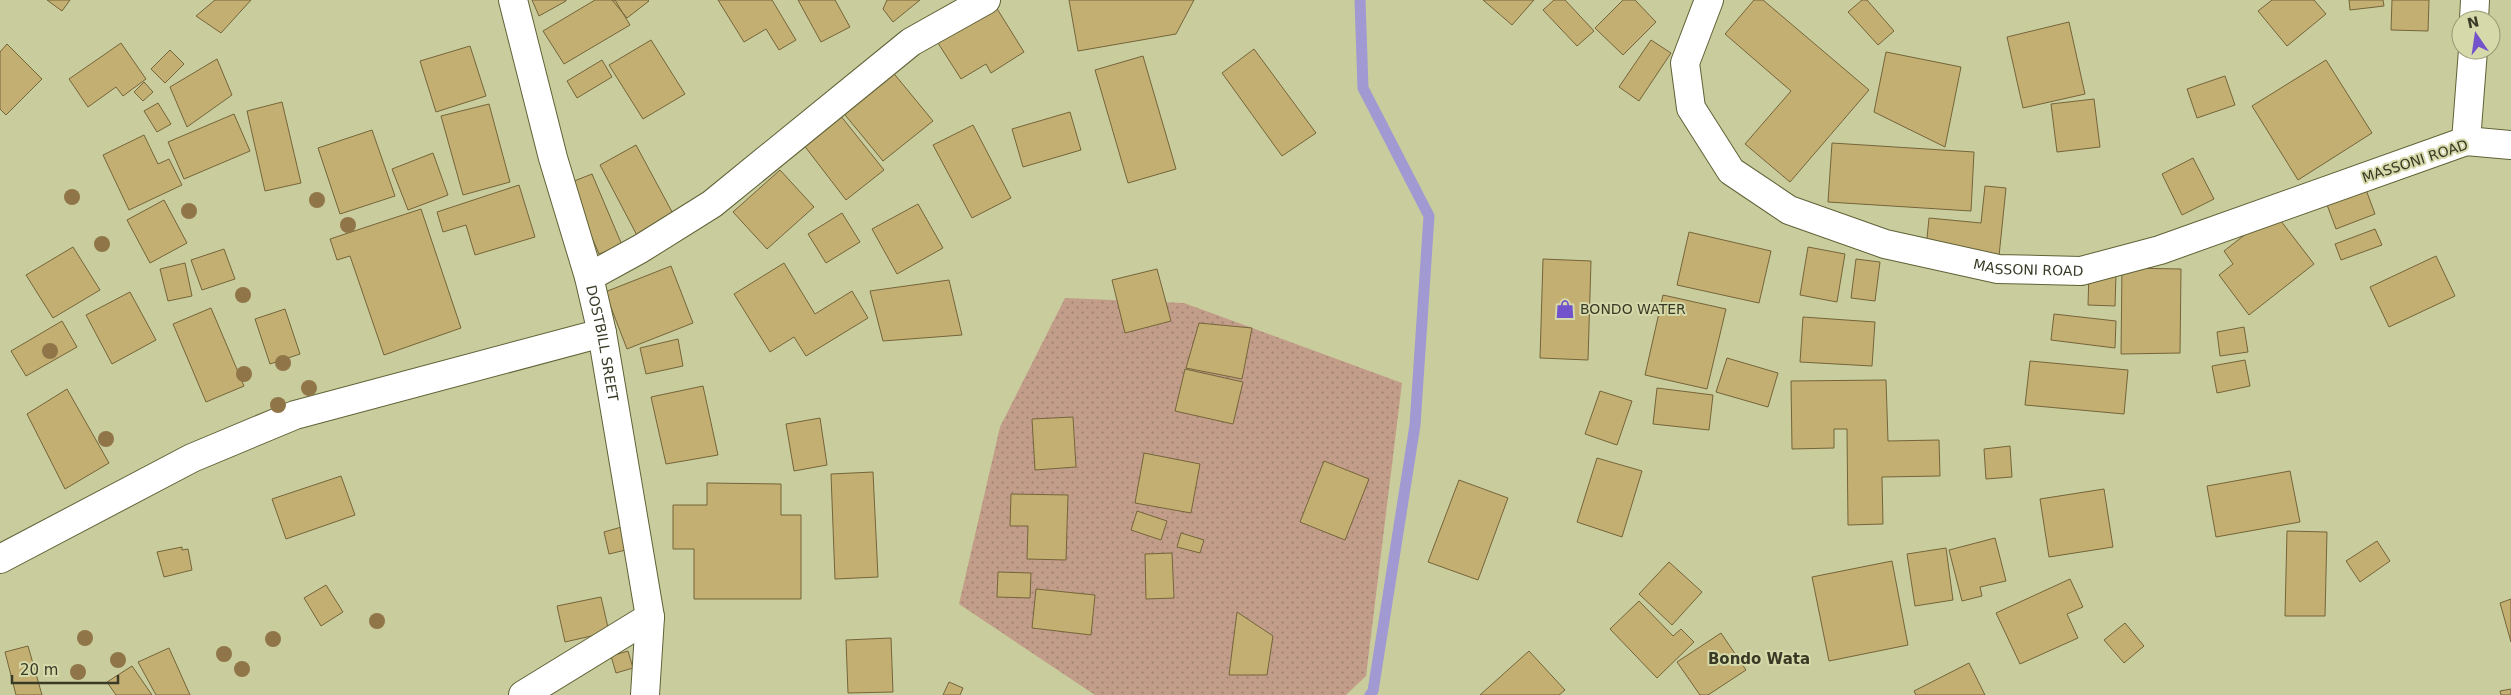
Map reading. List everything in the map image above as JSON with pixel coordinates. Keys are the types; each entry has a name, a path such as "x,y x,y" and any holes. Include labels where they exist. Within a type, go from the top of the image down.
{"street":[{"name":"DOSTBILL SREET","path":"513,0 553,158 589,276 602,333 650,617 646,695"},
{"path":"589,276 640,249 712,204 911,42 986,0"},
{"name":"MASSONI ROAD","path":"1709,0 1685,63 1692,108 1731,171 1789,210 1885,244 1998,269 2081,271 2152,252 2466,141 2511,144"},
{"path":"2466,141 2471,60"},
{"path":"0,559 192,458 295,415 602,333"},
{"path":"523,695 650,617"}],"shaded area":[{"path":"1065,298 1184,303 1402,383 1366,676 1346,695 1095,695 959,604 1000,427"}],"building":[{"path":"47,0 70,0 62,11"},
{"path":"215,0 251,0 221,33 196,16"},
{"path":"532,0 566,0 566,1 539,16"},
{"path":"595,0 615,0 630,25 564,64 543,31"},
{"path":"612,0 648,0 649,1 627,18"},
{"path":"718,0 772,0 796,40 779,50 766,29 744,42"},
{"path":"798,0 835,0 850,27 821,42"},
{"path":"887,0 920,0 893,22 883,9"},
{"path":"1069,0 1194,0 1176,34 1078,51"},
{"path":"1483,0 1534,0 1512,25"},
{"path":"1554,0 1565,0 1594,31 1577,46 1543,10"},
{"path":"1623,0 1635,0 1656,22 1623,55 1595,28"},
{"path":"1754,0 1763,0 1869,90 1790,182 1745,144 1791,91 1725,34"},
{"path":"1862,0 1867,0 1894,31 1878,45 1848,12"},
{"path":"2272,0 2314,0 2326,14 2287,46 2258,11"},
{"path":"2349,0 2383,0 2384,6 2350,10"},
{"path":"2392,0 2429,0 2428,31 2391,30"},
{"path":"996,7 1024,52 991,73 986,64 961,79 938,43"},
{"path":"2069,22 2085,94 2023,108 2007,37"},
{"path":"651,40 685,94 643,119 609,65"},
{"path":"1651,40 1671,53 1639,101 1619,87"},
{"path":"121,43 146,79 123,96 116,87 88,107 69,79"},
{"path":"7,44 42,79 6,115 0,109 0,52"},
{"path":"470,46 486,96 436,112 420,61"},
{"path":"1254,49 1316,133 1282,156 1222,73"},
{"path":"170,50 184,64 165,83 151,69"},
{"path":"1886,52 1961,67 1945,147 1874,112"},
{"path":"1143,56 1176,169 1128,183 1095,70"},
{"path":"217,59 232,95 187,127 170,87"},
{"path":"602,60 612,77 577,98 567,81"},
{"path":"2326,60 2372,133 2298,180 2252,106"},
{"path":"891,70 933,121 883,161 841,110"},
{"path":"2225,76 2235,105 2197,118 2187,89"},
{"path":"144,82 153,92 143,101 134,92"},
{"path":"2094,99 2100,147 2057,152 2051,104"},
{"path":"282,102 301,183 265,191 247,111"},
{"path":"158,103 171,124 157,132 144,111"},
{"path":"489,104 510,182 463,195 441,116"},
{"path":"1070,112 1081,150 1023,167 1012,129"},
{"path":"234,114 250,151 184,179 168,142"},
{"path":"840,115 884,170 846,200 803,144"},
{"path":"973,125 1011,198 972,218 933,145"},
{"path":"372,130 395,196 340,214 318,148"},
{"path":"144,135 158,164 169,159 182,185 129,210 103,155"},
{"path":"1832,143 1974,152 1971,211 1828,202"},
{"path":"636,145 678,223 641,243 600,165"},
{"path":"433,153 448,195 408,210 392,169"},
{"path":"2193,158 2214,199 2182,215 2162,174"},
{"path":"780,170 814,207 767,249 733,212"},
{"path":"592,174 622,245 599,254 569,183"},
{"path":"2362,179 2375,214 2336,229 2323,194"},
{"path":"519,185 535,237 475,255 466,225 443,232 437,212"},
{"path":"1985,186 2006,188 1999,256 1926,248 1929,218 1981,223"},
{"path":"164,200 187,243 150,263 127,220"},
{"path":"918,204 943,248 897,274 872,229"},
{"path":"421,209 461,328 384,355 350,256 337,260 330,239"},
{"path":"2274,212 2314,264 2249,315 2219,275 2233,264 2224,251"},
{"path":"842,213 860,242 826,263 808,234"},
{"path":"2375,229 2382,245 2341,260 2335,244"},
{"path":"1689,232 1771,251 1759,303 1677,285"},
{"path":"73,247 100,290 53,318 26,275"},
{"path":"1808,247 1845,254 1837,302 1800,295"},
{"path":"224,249 235,279 202,290 191,260"},
{"path":"2436,256 2455,296 2389,327 2370,287"},
{"name":"BONDO WATER","path":"1543,259 1591,261 1588,360 1540,358"},
{"path":"1856,259 1880,262 1875,301 1851,298"},
{"path":"185,263 192,296 168,301 160,269"},
{"path":"784,263 815,314 852,291 868,318 806,356 794,337 770,352 734,294"},
{"path":"671,266 693,323 627,349 605,292"},
{"path":"2122,268 2181,269 2180,353 2121,354"},
{"path":"1157,269 1171,321 1125,333 1112,280"},
{"path":"2089,273 2116,274 2115,306 2088,305"},
{"path":"949,280 962,335 883,341 870,291"},
{"path":"130,292 156,340 112,364 86,315"},
{"path":"1663,295 1726,309 1707,389 1645,375"},
{"path":"211,308 244,386 206,402 173,324"},
{"path":"285,309 300,354 270,364 255,319"},
{"path":"2054,314 2116,321 2115,348 2051,340"},
{"path":"1803,317 1875,322 1872,366 1800,362"},
{"path":"62,321 77,347 26,376 11,351"},
{"path":"1199,323 1252,328 1242,379 1186,368"},
{"path":"2244,327 2248,352 2220,356 2217,332"},
{"path":"678,339 683,366 646,374 640,348"},
{"path":"1727,358 1778,373 1768,407 1716,392"},
{"path":"2245,360 2250,386 2217,393 2212,366"},
{"path":"2030,361 2128,370 2124,414 2025,405"},
{"path":"1185,369 1243,382 1233,424 1175,411"},
{"path":"1886,380 1888,441 1939,440 1940,476 1882,477 1883,524 1848,525 1847,429 1834,429 1834,448 1792,449 1791,381"},
{"path":"703,386 718,455 666,464 651,397"},
{"path":"1657,388 1713,395 1709,430 1653,424"},
{"path":"67,389 109,463 65,489 27,414"},
{"path":"1600,391 1632,401 1617,445 1585,434"},
{"path":"1073,417 1076,467 1035,470 1032,419"},
{"path":"820,418 827,465 794,471 786,424"},
{"path":"2010,446 2012,477 1986,479 1984,449"},
{"path":"1144,453 1200,464 1191,513 1135,503"},
{"path":"1597,458 1642,471 1622,537 1577,522"},
{"path":"1324,461 1369,479 1345,540 1300,522"},
{"path":"2290,471 2300,522 2216,537 2207,486"},
{"path":"873,472 878,577 835,579 831,474"},
{"path":"341,476 355,515 286,539 272,499"},
{"path":"1459,480 1508,498 1478,580 1428,562"},
{"path":"707,483 781,484 781,515 801,515 801,599 694,599 694,549 673,549 673,505 707,505"},
{"path":"2104,489 2113,547 2049,557 2040,499"},
{"path":"1011,494 1068,495 1066,560 1027,559 1028,526 1010,526"},
{"path":"1137,511 1167,521 1161,540 1131,530"},
{"path":"625,526 630,549 609,554 604,532"},
{"path":"2287,531 2327,532 2325,616 2285,616"},
{"path":"1181,533 1204,540 1200,553 1177,547"},
{"path":"1995,538 2006,581 1980,587 1982,596 1962,601 1949,550"},
{"path":"2377,541 2390,561 2360,582 2346,561"},
{"path":"182,547 182,550 188,549 192,570 164,577 157,552"},
{"path":"1946,548 1953,600 1915,606 1907,554"},
{"path":"1172,553 1174,598 1146,599 1145,554"},
{"path":"1892,561 1908,645 1829,661 1812,577"},
{"path":"1669,562 1702,592 1672,625 1639,594"},
{"path":"998,572 1031,573 1030,598 997,597"},
{"path":"2070,579 2083,607 2067,614 2078,638 2020,664 1996,613"},
{"path":"326,585 343,612 321,626 304,598"},
{"path":"1036,589 1095,595 1091,635 1032,628"},
{"path":"601,597 609,632 565,642 557,606"},
{"path":"2511,599 2511,642 2500,603"},
{"path":"1639,601 1673,636 1681,629 1694,642 1657,678 1610,629"},
{"path":"1237,612 1273,636 1267,675 1229,675"},
{"path":"2125,623 2144,646 2124,663 2104,640"},
{"path":"1721,633 1746,670 1708,695 1700,695 1677,662"},
{"path":"891,638 893,692 848,693 846,640"},
{"path":"28,646 42,695 16,695 5,652"},
{"path":"169,648 190,695 156,695 138,662"},
{"path":"628,651 633,668 616,673 611,656"},
{"path":"1529,651 1565,690 1559,695 1480,695"},
{"path":"1969,663 1985,695 1916,695 1914,691"},
{"path":"132,666 152,695 116,695 107,682"},
{"path":"949,682 963,688 960,695 943,695"},
{"path":"2511,689 2511,695 2501,695 2500,691"}],"waterway":[{"path":"1360,0 1363,88 1429,216 1415,425 1373,691 1370,695"}],"place":[{"name":"BONDO WATER","path":"1565,309"}],"district":[{"name":"Bondo Wata","path":"1759,659"}]}
